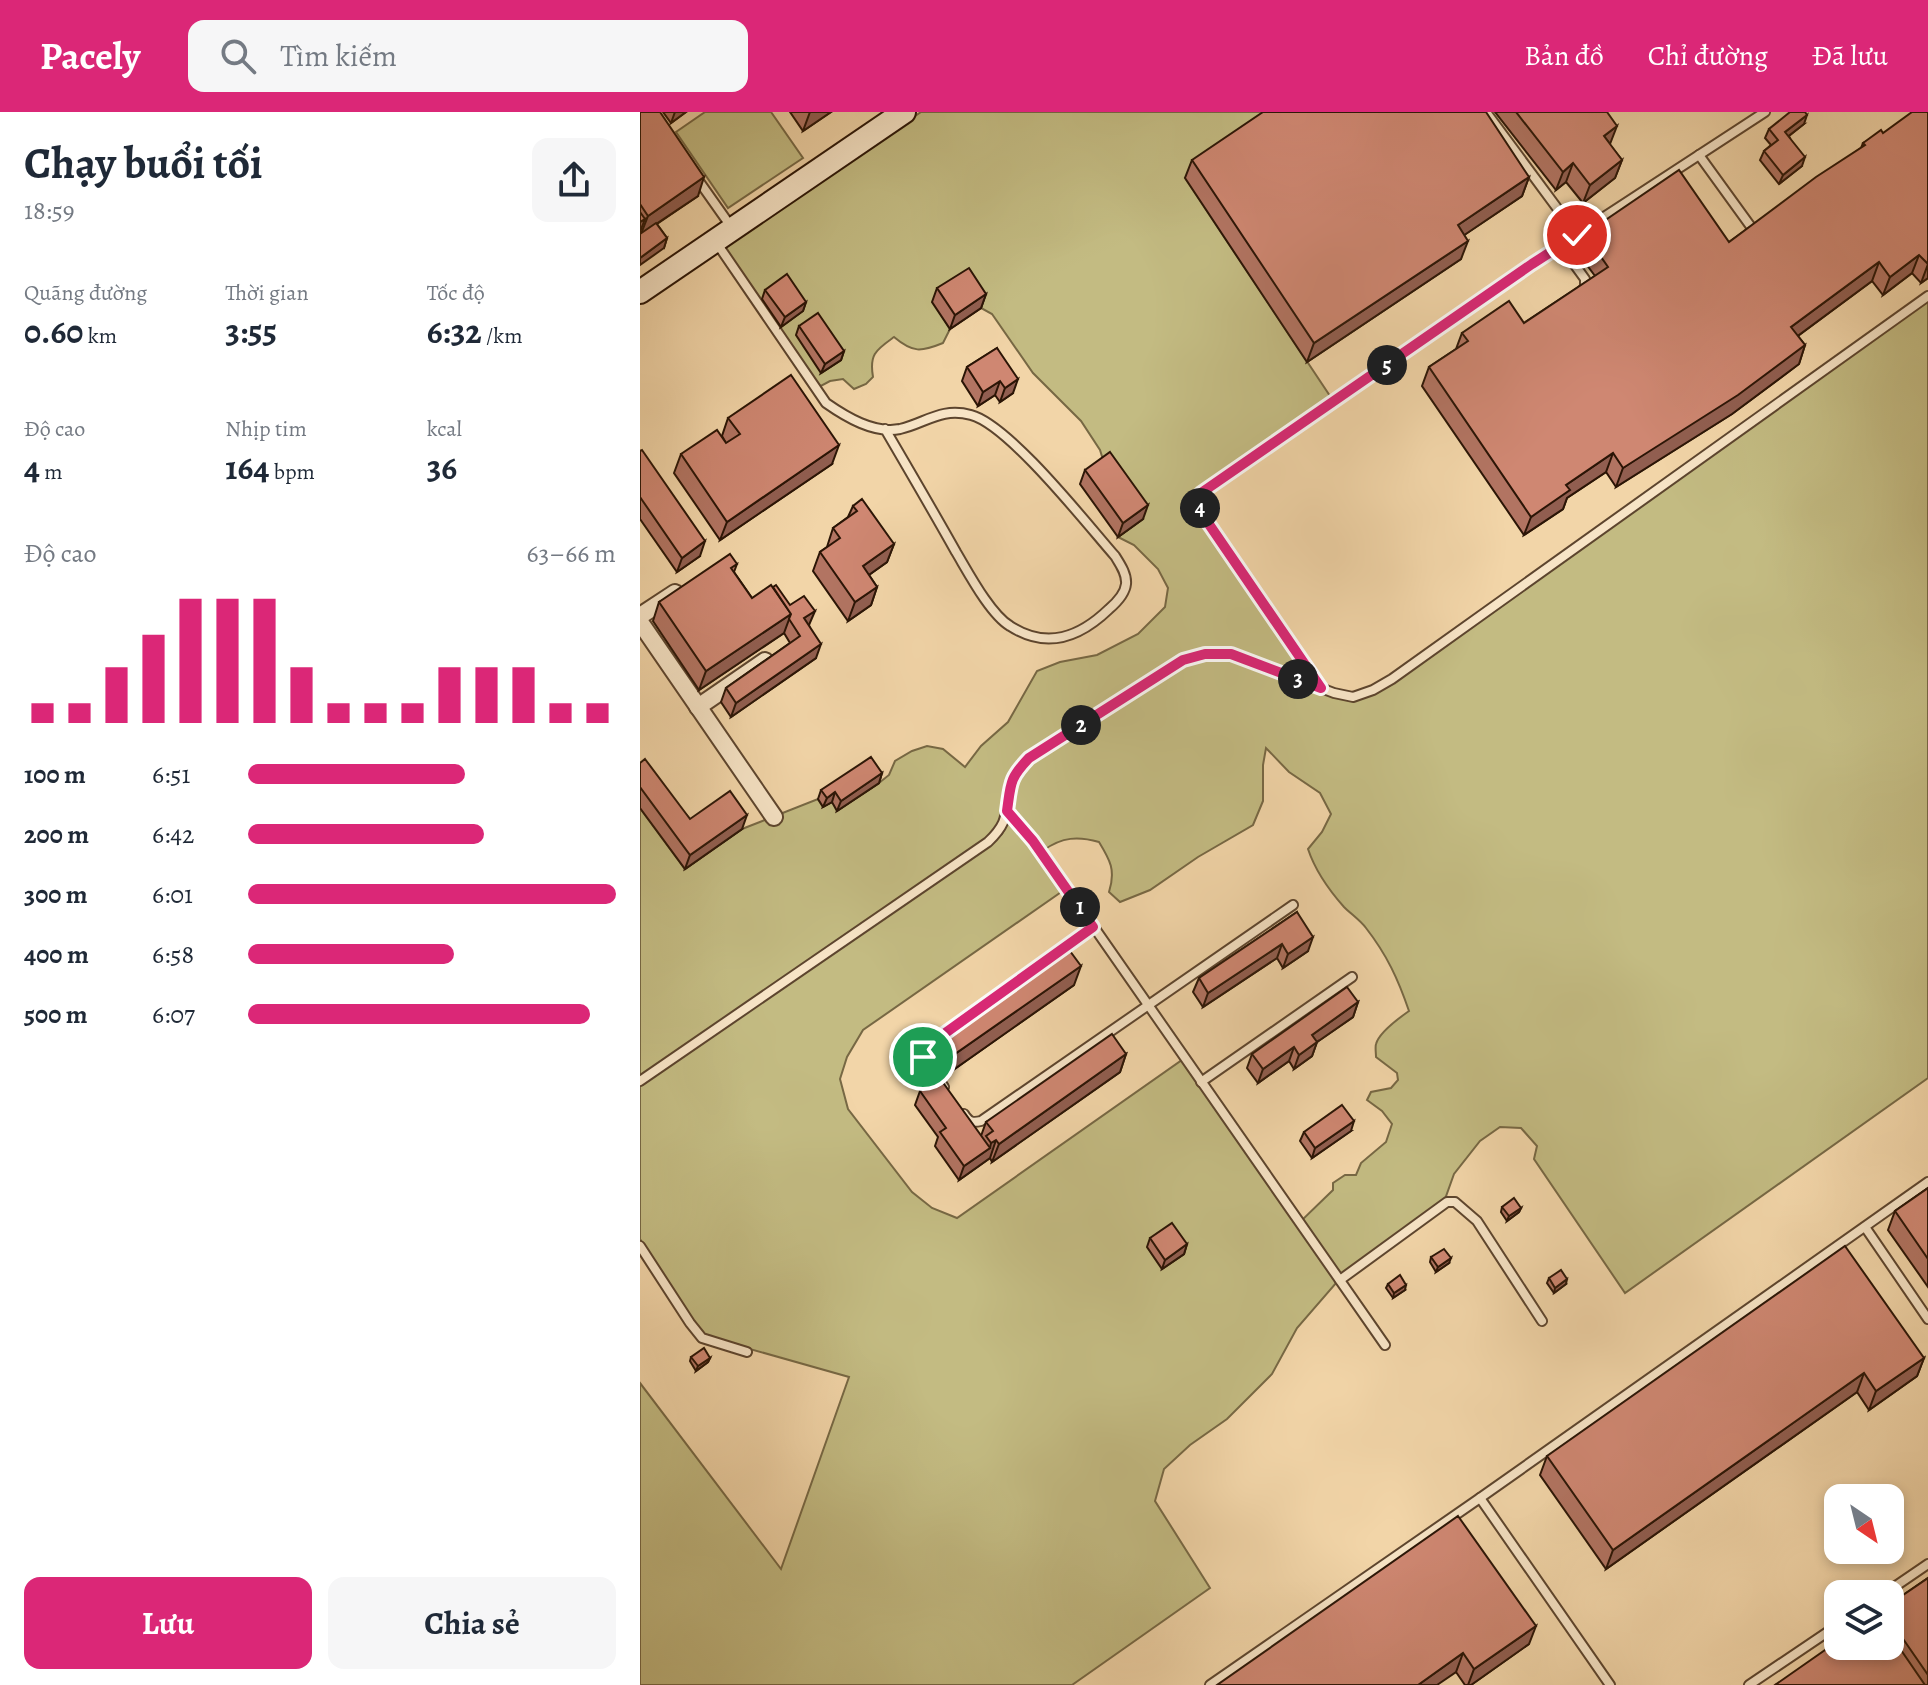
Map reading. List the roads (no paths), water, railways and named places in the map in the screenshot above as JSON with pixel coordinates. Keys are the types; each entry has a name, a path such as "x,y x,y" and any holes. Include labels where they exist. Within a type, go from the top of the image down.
{"street":[{"path":"640,292 904,112"},
{"path":"687,586 640,619 774,817"},
{"path":"698,707 765,661"}],"lane":[{"path":"1486,112 1577,235"},
{"path":"1321,688 1202,514 1198,502 1201,493 1577,235 1765,112"},
{"path":"1699,155 1754,231"},
{"path":"686,164 724,235 826,403 846,417 885,429 900,429 937,415 955,413 973,415 997,428 1115,556 1123,568 1126,584 1122,595 1099,618 1073,636 1041,638 1007,625 983,595 885,429"},
{"path":"1561,246 1585,279 1585,287 1570,302"},
{"path":"640,1081 988,842 1004,823 1011,782 1029,758 1183,660 1205,654 1231,654 1334,693 1353,697 1373,690 1928,296"},
{"path":"1007,811 1033,841 1385,1345"},
{"path":"960,1109 969,1121 981,1121 1293,905"},
{"path":"972,1014 1093,927"},
{"path":"1201,1082 1352,977"},
{"path":"951,1097 921,1053 960,1022"},
{"path":"1210,1685 1928,1182"},
{"path":"1340,1280 1447,1202 1455,1202 1477,1221 1542,1321"},
{"path":"1865,1227 1928,1319"},
{"path":"640,1246 702,1338 747,1352"},
{"path":"1480,1498 1610,1685"},
{"path":"1904,1580 1928,1564"},
{"path":"1749,1685 1824,1634"}]}
